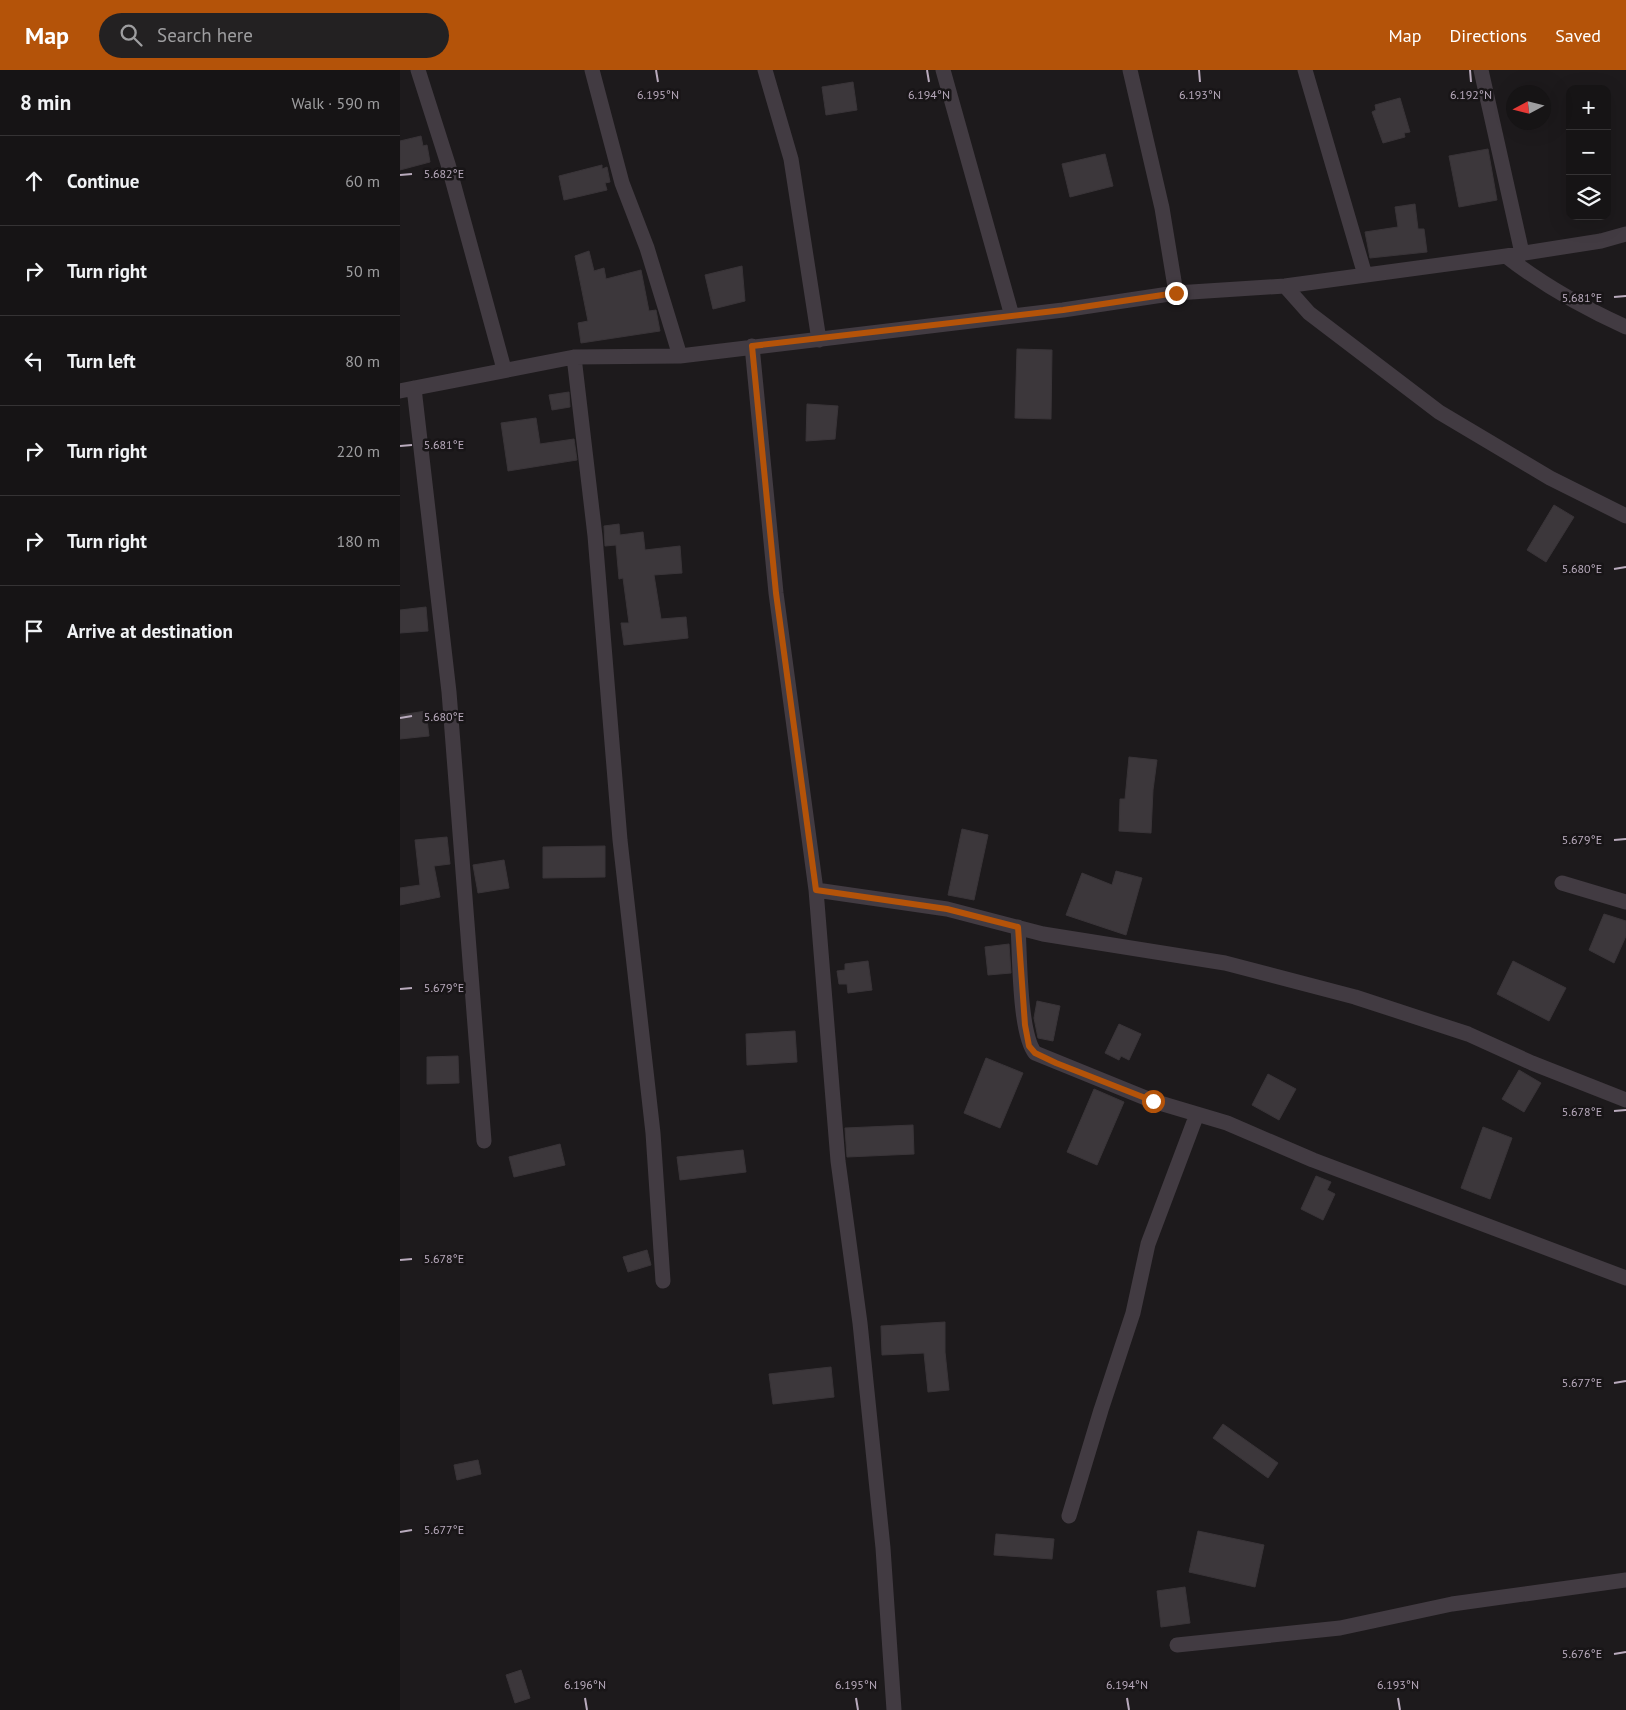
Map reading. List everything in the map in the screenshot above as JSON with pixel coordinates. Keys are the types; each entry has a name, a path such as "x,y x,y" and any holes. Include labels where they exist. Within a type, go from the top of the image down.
{"street":[{"path":"418,70 448,164 504,369"},
{"path":"592,70 622,183 647,248 680,356"},
{"path":"765,70 791,159 819,340"},
{"path":"943,70 1012,316"},
{"path":"1130,70 1162,208 1176,293"},
{"path":"1305,70 1365,275"},
{"path":"1481,70 1522,252"},
{"path":"484,1141 449,692 407,390 504,369 574,357 680,356 1012,316 1176,293 1285,286 1506,256 1601,241 1626,234"},
{"path":"1506,256 1536,280 1581,307 1626,327"},
{"path":"1285,286 1309,313 1439,412 1550,478 1626,516"},
{"path":"752,346 776,593 816,890 838,1161 860,1323 883,1548 894,1710"},
{"path":"574,357 595,536 620,840 653,1133 663,1281"},
{"path":"1562,883 1626,902"},
{"path":"816,890 947,909 1043,934 1225,963 1355,997 1468,1034 1532,1063 1626,1100"},
{"path":"1018,927 1025,1025 1029,1046 1035,1053 1153,1101 1227,1123 1314,1160 1626,1278"},
{"path":"1069,1516 1134,1313 1148,1244 1198,1114"},
{"path":"1177,1645 1340,1628 1452,1604 1626,1580"}],"building":[{"path":"853,82 857,110 826,115 822,87"},
{"path":"1400,98 1410,132 1404,133 1405,137 1383,143 1372,112 1376,110 1375,105"},
{"path":"421,136 423,146 427,145 430,162 400,170 400,141"},
{"path":"1488,149 1497,200 1459,207 1449,156"},
{"path":"1105,154 1113,186 1070,197 1062,164"},
{"path":"602,165 602,169 607,167 610,182 605,183 607,190 564,200 559,176"},
{"path":"1415,204 1418,229 1424,229 1427,252 1370,258 1365,232 1398,227 1395,207"},
{"path":"589,251 594,271 604,268 606,279 641,270 649,311 656,310 660,331 581,343 578,323 588,321 575,256"},
{"path":"742,266 745,301 713,309 705,275"},
{"path":"1017,349 1052,350 1051,419 1015,418"},
{"path":"569,392 570,407 552,410 549,395"},
{"path":"807,404 838,406 835,439 806,441"},
{"path":"536,418 540,444 574,439 577,460 508,471 501,423"},
{"path":"1554,505 1574,517 1546,562 1527,550"},
{"path":"619,524 620,535 643,532 645,550 680,546 682,573 654,575 661,619 686,617 688,638 624,645 621,623 629,623 623,578 619,579 616,545 605,546 604,526"},
{"path":"426,607 428,631 400,633 400,610"},
{"path":"426,711 429,736 400,739 400,715"},
{"path":"1129,757 1157,760 1153,790 1151,833 1119,831 1120,799 1125,799"},
{"path":"962,829 988,835 974,900 948,895"},
{"path":"447,837 450,864 434,866 440,897 400,905 400,888 420,885 415,840"},
{"path":"605,846 605,877 543,878 543,847"},
{"path":"504,860 509,888 478,893 473,865"},
{"path":"1116,871 1142,878 1126,935 1066,915 1082,873 1112,885"},
{"path":"1604,914 1626,921 1626,936 1614,963 1589,950"},
{"path":"1009,944 1011,973 988,975 985,947"},
{"path":"868,961 872,990 848,993 847,984 839,984 837,971 845,970 845,964"},
{"path":"1513,961 1566,988 1549,1021 1497,994"},
{"path":"1037,1001 1060,1006 1053,1041 1038,1038 1034,1018"},
{"path":"1119,1024 1141,1034 1129,1060 1121,1056 1119,1060 1105,1053"},
{"path":"795,1031 797,1062 747,1065 746,1034"},
{"path":"458,1056 459,1083 427,1084 427,1057"},
{"path":"986,1058 1023,1073 1000,1128 964,1113"},
{"path":"1519,1070 1541,1083 1524,1112 1502,1099"},
{"path":"1268,1074 1296,1089 1279,1120 1252,1105"},
{"path":"1094,1089 1124,1102 1097,1165 1067,1152"},
{"path":"913,1125 914,1154 847,1157 845,1128"},
{"path":"1483,1127 1512,1138 1490,1199 1461,1188"},
{"path":"560,1144 565,1165 514,1177 509,1157"},
{"path":"743,1150 746,1172 680,1180 677,1157"},
{"path":"1316,1176 1331,1182 1327,1190 1335,1194 1323,1220 1301,1209"},
{"path":"647,1250 651,1265 628,1272 623,1257"},
{"path":"945,1322 945,1352 949,1390 928,1392 924,1353 882,1355 881,1326"},
{"path":"831,1367 834,1397 773,1404 769,1374"},
{"path":"1223,1424 1278,1463 1268,1478 1213,1438"},
{"path":"478,1460 481,1474 457,1480 454,1465"},
{"path":"1198,1531 1264,1545 1255,1587 1189,1572"},
{"path":"996,1534 1054,1539 1052,1559 994,1555"},
{"path":"1185,1587 1190,1623 1161,1627 1157,1591"},
{"path":"521,1670 530,1698 515,1703 506,1675"}],"route":[{"path":"1153,1101 1056,1063 1035,1053 1029,1046 1025,1025 1018,927 947,909 816,890 776,593 752,346 819,340 1063,310 1176,293"}]}
